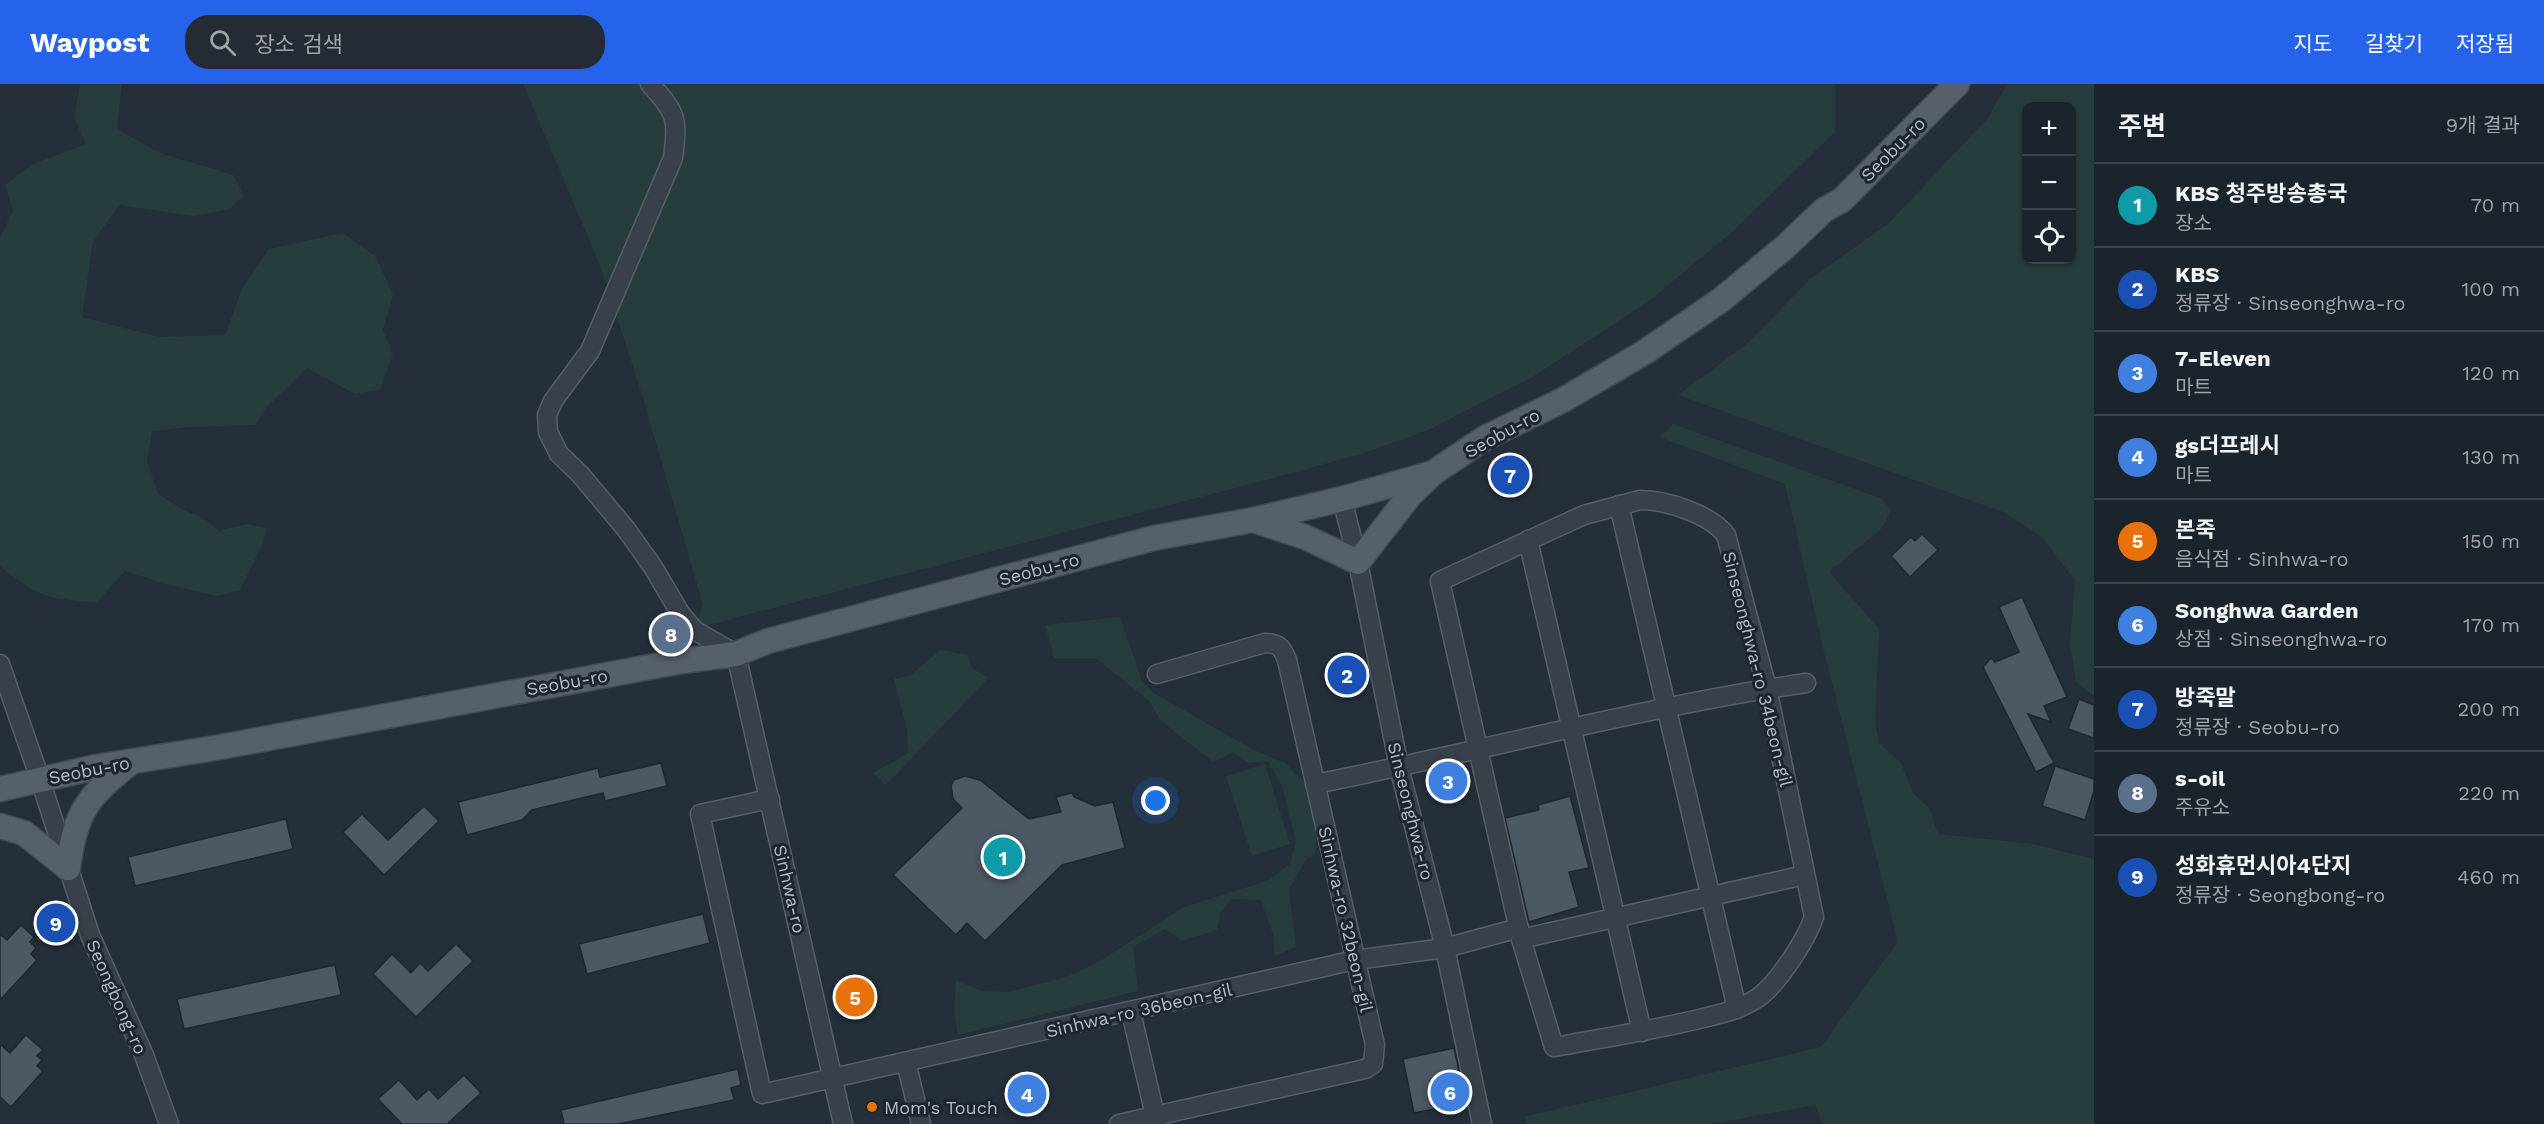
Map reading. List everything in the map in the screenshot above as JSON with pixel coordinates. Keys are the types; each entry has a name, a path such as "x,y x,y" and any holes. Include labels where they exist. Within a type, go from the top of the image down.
{"main road":[{"name":"Seobu-ro","path":"0,789 131,762 682,661 736,654 768,641 1154,538 1253,520 1342,499 1433,473 1485,438 1563,400 1645,352 1721,300 1785,247 1824,210 1842,200 1957,84"},
{"path":"1253,520 1305,537 1358,562 1410,495 1433,473"},
{"path":"68,868 72,837 88,801 108,780 131,762"},
{"path":"0,826 24,833 68,868"}],"street":[{"path":"650,84 670,105 677,130 673,158 590,351 553,401 547,415 548,432 559,454 626,529 680,613 694,630 736,654"},
{"name":"Sinseonghwa-ro","path":"1342,499 1358,562 1399,767 1445,948 1482,1124"},
{"name":"Sinseonghwa-ro 34beon-gil","path":"1478,750 1440,581 1584,515 1619,505 1654,501 1707,518 1718,525 1726,535 1767,688 1814,918 1810,929 1777,978 1760,996 1737,1009 1642,1032 1554,1047 1520,934"},
{"path":"1619,505 1737,1009"},
{"path":"1528,540 1642,1032"},
{"name":"Sinhwa-ro 32beon-gil","path":"1119,1124 1156,1120 1365,1069 1373,1064 1375,1045 1287,660 1282,648 1275,643 1265,643 1157,674"},
{"name":"Sinhwa-ro","path":"736,654 843,1124"},
{"name":"Seongbong-ro","path":"0,664 90,935 144,1055 169,1124"},
{"path":"1315,784 1666,707 1806,683"},
{"path":"1478,750 1520,934"},
{"name":"Sinhwa-ro 36beon-gil","path":"770,799 700,814 762,1094 1356,960 1445,948 1616,918 1805,875"},
{"path":"1131,1012 1156,1120"},
{"path":"906,1062 921,1124"}],"green space":[{"path":"80,84 122,84 117,129 160,153 233,175 244,195 230,209 194,216 119,205 93,242 82,317 159,337 225,335 242,289 269,249 343,233 375,256 393,295 383,330 393,354 380,389 355,394 307,368 266,408 255,425 152,431 147,460 158,494 206,520 219,531 246,524 267,528 262,545 240,590 218,596 177,587 125,571 96,603 66,600 44,595 24,585 0,566 0,238 13,211 5,185 31,165 86,144 74,118"},
{"path":"523,84 1835,84 1835,132 1733,231 1649,301 1531,378 1426,431 1364,453 1285,475 694,627 703,605 643,398 600,265"},
{"path":"2007,84 2094,84 2094,696 2076,682 2070,643 2075,581 2044,539 2003,512 1678,395 1748,343 1811,278 1888,224 1987,119"},
{"path":"1673,424 1883,499 1891,511 1882,528 1829,572 1879,629 1875,721 1879,743 1901,763 1913,793 1930,809 1938,834 2034,844 2094,859 2094,1124 1823,1124 1815,1105 1711,1124 1526,1124 1524,1117 1821,1047 1898,941 1824,652 1785,484 1659,437"},
{"path":"1120,617 1142,681 1152,692 1252,749 1285,763 1306,784 1316,835 1315,854 1306,860 1289,889 1296,947 1275,956 1273,934 1261,900 1231,899 1221,911 1217,930 1182,941 1165,929 1133,947 1138,991 958,1035 954,1011 956,981 981,991 1008,992 1069,976 1100,961 1184,907 1267,881 1290,864 1296,841 1282,786 1268,761 1249,763 1233,752 1213,762 1161,721 1149,701 1096,658 1054,658 1045,625"},
{"path":"940,650 968,655 972,668 988,678 886,785 873,773 908,753 907,730 894,679 911,675"},
{"path":"1265,764 1290,844 1252,856 1226,776"}],"building":[{"path":"1922,534 1938,550 1910,577 1891,556 1911,537 1915,541"},
{"path":"2022,597 2067,697 2044,706 2051,722 2028,714 2054,763 2036,772 1983,667 1991,658 1995,662 2019,652 1999,607"},
{"path":"2079,699 2094,705 2094,738 2068,729"},
{"path":"661,763 667,786 605,801 603,793 532,810 522,820 467,835 458,802 598,768 600,777"},
{"path":"2055,766 2094,779 2094,791 2085,820 2042,806"},
{"path":"965,776 980,780 1029,819 1061,812 1056,797 1072,793 1074,797 1095,806 1113,802 1125,848 1062,865 985,941 967,923 956,935 893,875 962,808 953,799 951,785 954,780"},
{"path":"1570,796 1589,868 1569,872 1579,907 1529,922 1505,818 1539,810 1538,805"},
{"path":"424,806 439,821 384,875 343,832 362,814 388,840"},
{"path":"286,819 293,849 135,886 128,857"},
{"path":"703,914 710,943 587,974 579,944"},
{"path":"21,925 34,937 30,942 36,948 31,954 37,960 0,1000 0,934 7,940"},
{"path":"456,944 473,961 416,1017 373,974 392,954 411,973 420,963 428,971"},
{"path":"335,965 341,995 184,1029 177,999"},
{"path":"26,1035 43,1050 37,1056 42,1060 37,1066 43,1071 11,1107 0,1097 0,1044 10,1053"},
{"path":"1454,1048 1462,1086 1449,1106 1414,1113 1403,1059"},
{"path":"738,1069 741,1085 731,1088 734,1100 618,1124 564,1124 561,1110"},
{"path":"464,1075 481,1093 447,1124 402,1124 378,1099 399,1080 417,1100 429,1089 438,1099"}],"place":[{"name":"방죽말","path":"1510,475"},
{"name":"s-oil","path":"671,634"},
{"name":"KBS","path":"1347,675"},
{"name":"7-Eleven","path":"1448,781"},
{"name":"KBS 청주방송총국","path":"1003,857"},
{"name":"성화휴먼시아4단지","path":"56,923"},
{"name":"본죽","path":"855,997"},
{"name":"Songhwa Garden","path":"1450,1092"},
{"name":"gs더프레시","path":"1027,1094"},
{"name":"Mom's Touch","path":"872,1107"}]}
